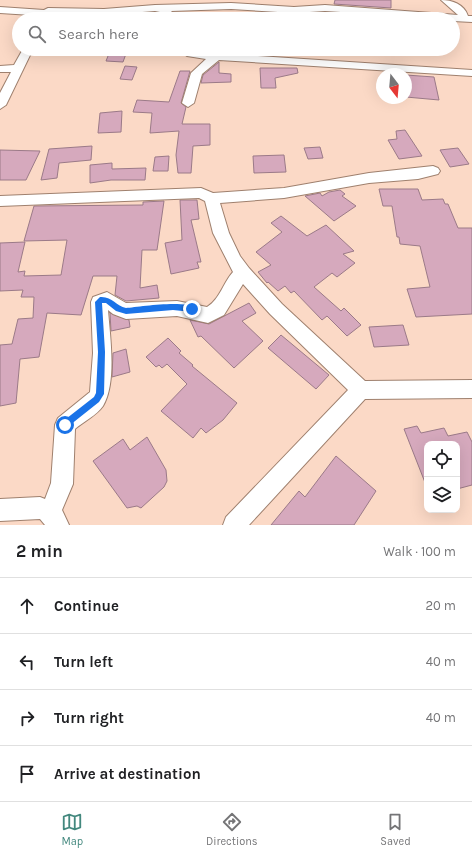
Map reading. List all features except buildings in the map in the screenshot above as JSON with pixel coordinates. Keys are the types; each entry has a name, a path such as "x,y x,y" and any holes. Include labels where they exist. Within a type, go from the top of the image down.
{"street":[{"path":"47,12 53,0"},
{"path":"446,0 468,18"},
{"path":"104,12 155,8 163,9 178,6 231,6 294,10 325,8 382,12"},
{"path":"246,12 248,8"},
{"path":"163,9 166,12"},
{"path":"0,10 23,12"},
{"path":"0,105 24,56"},
{"path":"189,56 197,73"},
{"path":"188,103 197,73 216,56 472,73"},
{"path":"0,69 18,68"},
{"path":"0,201 164,193 201,193 211,198 284,193 369,178 418,174 433,171"},
{"path":"211,198 221,233 234,260 243,273 276,308 361,390 472,389"},
{"path":"0,510 40,508 54,518 62,484 65,425 96,400 100,394 102,352 99,302 107,300 119,309 126,311 173,307 192,309 208,315 219,311 231,286 243,273"},
{"path":"234,525 361,390"}],"route":[{"path":"65,425 96,400 100,394 102,352 100,300 107,300 119,309 126,311 173,307 192,309"}]}
